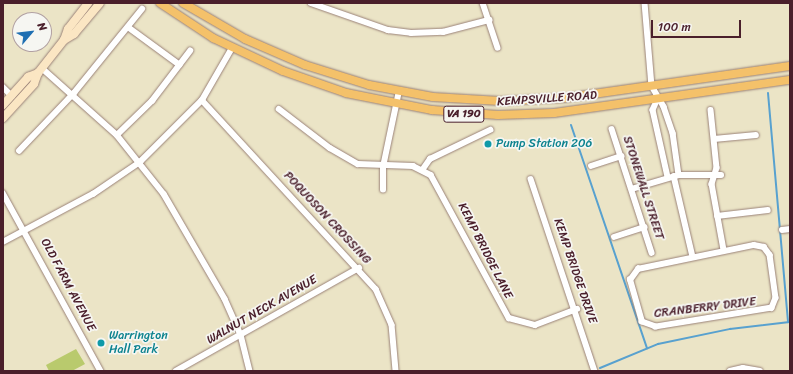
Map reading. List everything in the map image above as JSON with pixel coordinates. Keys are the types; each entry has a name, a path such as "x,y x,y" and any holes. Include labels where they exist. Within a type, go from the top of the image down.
{"main road":[{"name":"KEMPSVILLE ROAD","path":"160,3 232,48 303,80 396,104 454,113 515,115 576,111 790,80"},
{"name":"KEMPSVILLE ROAD","path":"184,3 226,29 285,57 340,77 399,91 456,99 521,101 652,86 790,66"}],"street":[{"path":"3,118 34,84 40,70 64,40 68,29 88,3"},
{"path":"64,40 74,34 100,3"},
{"path":"311,3 388,30 411,33 443,32 489,20"},
{"path":"483,3 498,48"},
{"path":"645,3 652,86 658,99 664,107 673,133 673,176"},
{"path":"19,151 74,94 142,9"},
{"path":"128,27 180,65"},
{"path":"3,242 93,194 140,162 202,100 232,48"},
{"path":"117,135 152,101 190,51"},
{"path":"40,70 74,94 117,135 140,162 193,240 241,335 250,371"},
{"path":"3,105 28,77 40,70"},
{"path":"3,87 12,96"},
{"path":"383,190 383,168 399,91"},
{"path":"658,99 653,110 673,176 693,257"},
{"name":"POQUOSON CROSSING","path":"202,100 359,268 376,289 392,324 396,371"},
{"path":"279,109 330,148 358,164 383,168 423,169 430,159 490,130"},
{"path":"711,110 717,168 712,184 724,250"},
{"name":"STONEWALL STREET","path":"612,129 652,253"},
{"path":"714,139 756,135"},
{"path":"591,166 621,156"},
{"name":"KEMP BRIDGE LANE","path":"423,169 436,181 510,318 535,325 577,309"},
{"path":"632,189 673,176 721,175"},
{"name":"KEMP BRIDGE DRIVE","path":"531,179 577,309 595,371"},
{"name":"OLD FARM AVENUE","path":"3,193 26,230 101,371"},
{"path":"717,216 768,210"},
{"path":"614,237 644,227"},
{"path":"782,230 790,228"},
{"name":"CRANBERRY DRIVE","path":"754,245 768,250 776,298 772,308 656,327 646,326 634,297 632,276 638,269 693,257 754,245"},
{"name":"WALNUT NECK AVENUE","path":"176,371 359,268"},
{"path":"730,371 743,368 760,371"}],"green space":[{"path":"76,349 85,364 72,371 49,371 46,365"}],"waterway":[{"path":"768,93 788,322"},
{"path":"571,125 647,348"},
{"path":"600,368 658,344 730,329 790,322"}],"place":[{"name":"Pump Station 206","path":"488,144"},
{"name":"Warrington Hall Park","path":"101,343"}]}
